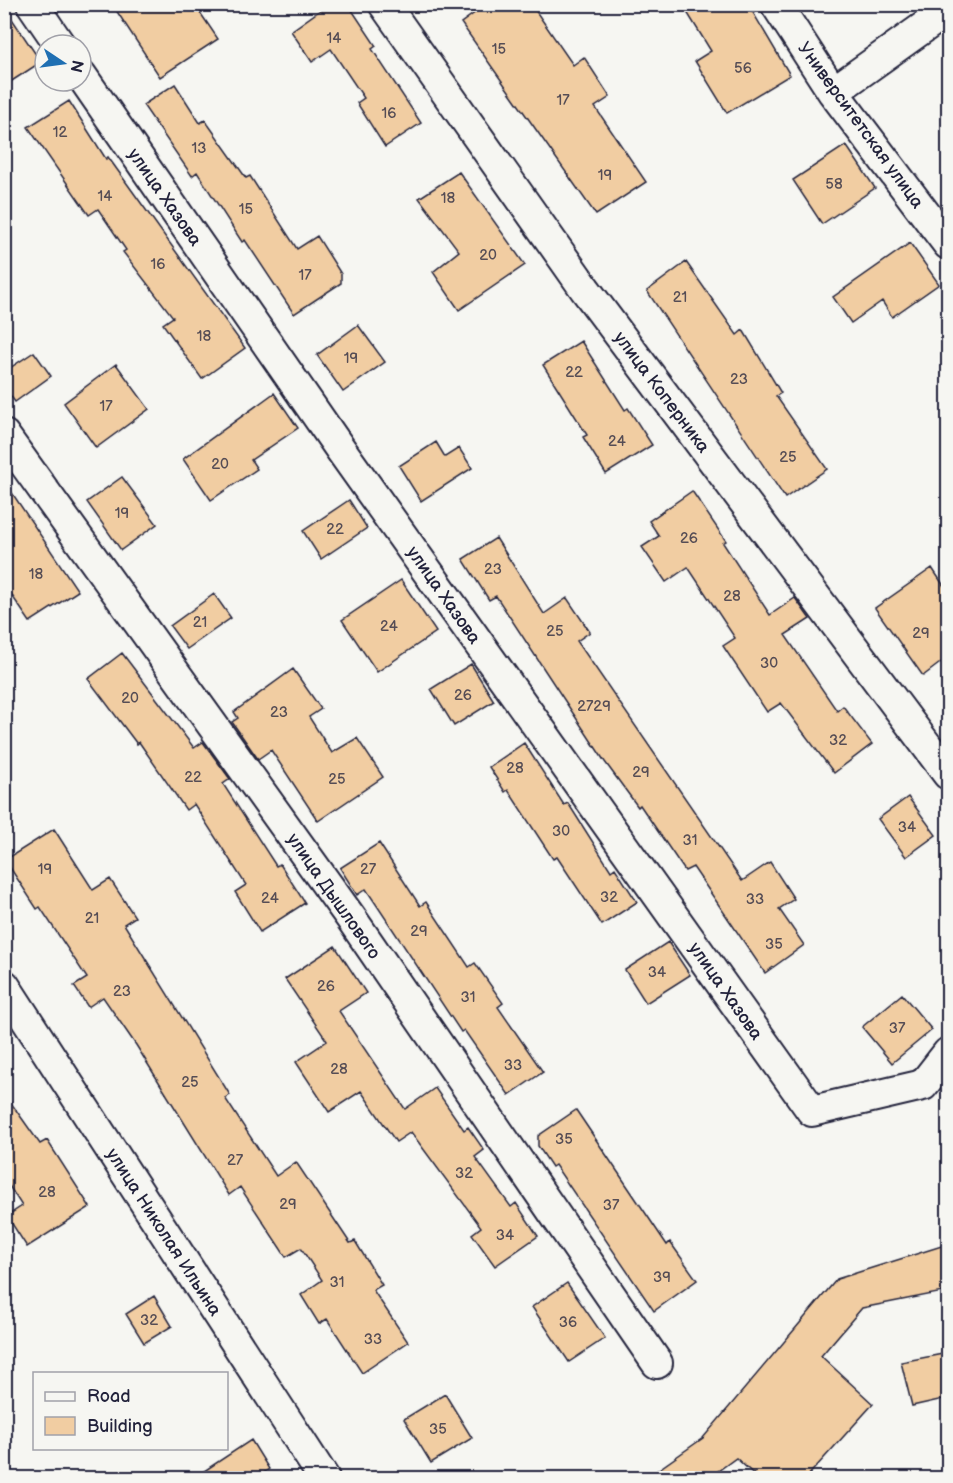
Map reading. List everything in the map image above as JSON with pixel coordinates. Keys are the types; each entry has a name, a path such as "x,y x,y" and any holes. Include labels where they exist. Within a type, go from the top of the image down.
{"street":[{"path":"32,4 52,33"},
{"name":"улица Коперника","path":"384,4 585,289 948,774"},
{"name":"Университетская улица","path":"776,4 833,92 948,244"},
{"path":"833,92 948,10"},
{"name":"улица Хазова","path":"93,92 341,450 812,1112 923,1085 948,1053"},
{"name":"улица Дышлового","path":"4,435 351,918 657,1363"},
{"name":"улица Николая Ильина","path":"4,986 324,1479"}],"building":[{"path":"112,4 195,5 218,39 160,77"},
{"path":"329,4 348,4 376,46 372,49 421,123 385,147 357,103 364,98 331,49 312,62 291,31"},
{"path":"487,4 531,4 573,65 584,57 610,97 595,107 646,182 596,215 461,23"},
{"path":"682,4 748,4 790,75 727,113 695,61 711,51"},
{"path":"4,7 33,50 33,67 4,86"},
{"path":"175,84 200,123 205,120 246,178 250,176 297,249 317,236 341,274 341,283 294,314 245,240 242,242 197,172 192,176 143,105"},
{"path":"69,101 106,159 108,157 245,348 202,379 163,324 173,317 123,252 126,250 98,209 89,215 28,127"},
{"path":"846,145 875,188 822,224 793,180"},
{"path":"459,172 525,265 459,310 433,272 459,251 419,198"},
{"path":"910,243 939,284 892,317 882,301 851,323 833,297"},
{"path":"686,262 737,335 743,330 781,393 776,396 827,469 785,498 647,291"},
{"path":"358,325 385,362 343,392 317,355"},
{"path":"581,341 625,410 628,408 652,445 606,474 583,437 587,435 543,365"},
{"path":"34,352 51,376 15,402 4,387 4,372"},
{"path":"116,364 149,409 96,448 64,403"},
{"path":"274,393 298,428 251,460 257,469 211,500 183,459"},
{"path":"436,442 445,457 459,448 472,468 421,501 399,466"},
{"path":"122,477 157,524 121,550 87,502"},
{"path":"4,481 78,591 30,622 4,584"},
{"path":"692,491 726,541 723,543 770,615 795,598 810,619 785,635 837,711 843,706 872,744 834,773 781,703 767,712 723,646 735,638 688,567 666,582 642,547 659,536 649,521"},
{"path":"349,500 367,528 321,559 303,531"},
{"path":"496,538 544,614 567,598 590,632 577,641 742,881 770,862 794,899 779,909 804,945 765,973 693,867 685,871 640,805 638,807 605,762 496,596 489,600 463,559"},
{"path":"932,568 948,592 948,657 923,676 875,608"},
{"path":"401,580 436,632 377,672 342,620"},
{"path":"214,594 231,618 187,649 170,626"},
{"path":"122,653 194,748 203,742 230,779 223,784 276,866 280,864 305,903 260,932 235,892 246,885 194,804 186,810 139,742 137,744 88,679"},
{"path":"471,664 494,701 454,726 431,689"},
{"path":"293,669 321,709 309,717 332,753 357,738 383,777 318,821 271,750 258,759 232,722 238,718 234,712"},
{"path":"524,743 564,805 568,803 611,871 615,868 637,902 602,925 557,857 553,859 508,790 505,792 489,767"},
{"path":"908,797 936,835 906,857 878,819"},
{"path":"54,829 93,890 110,879 135,917 124,924 230,1095 225,1098 276,1176 296,1162 350,1243 355,1241 382,1285 373,1290 408,1342 362,1373 327,1319 319,1324 301,1295 322,1280 301,1248 286,1257 240,1187 229,1195 136,1045 103,997 88,1007 74,986 87,978 40,907 37,909 5,860"},
{"path":"379,843 420,906 426,902 469,967 475,963 503,1003 498,1007 543,1072 509,1095 464,1030 461,1032 366,889 357,895 340,868"},
{"path":"668,942 690,975 646,1003 625,970"},
{"path":"335,946 366,993 339,1011 405,1109 435,1088 464,1130 468,1127 484,1150 475,1157 511,1207 516,1203 538,1236 495,1266 472,1234 481,1227 411,1132 396,1142 361,1091 329,1112 296,1062 327,1041 285,979"},
{"path":"902,994 932,1030 892,1063 862,1027"},
{"path":"4,1093 40,1144 47,1140 90,1207 27,1247 7,1216 22,1206 4,1178"},
{"path":"576,1110 667,1245 670,1242 697,1280 654,1311 555,1165 552,1167 538,1146 538,1136"},
{"path":"948,1244 948,1291 862,1308 821,1356 873,1404 805,1479 759,1479 736,1458 707,1479 645,1479 703,1438 837,1279"},
{"path":"567,1283 605,1338 569,1362 532,1307"},
{"path":"154,1296 172,1326 144,1343 126,1314"},
{"path":"948,1353 948,1398 912,1406 901,1362"},
{"path":"445,1394 472,1438 431,1463 404,1419"},
{"path":"251,1440 269,1469 255,1479 192,1479"}]}
